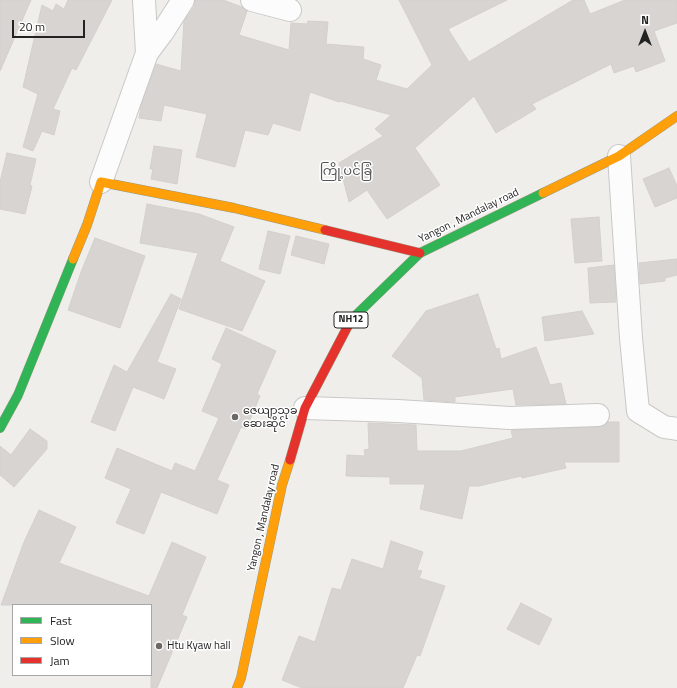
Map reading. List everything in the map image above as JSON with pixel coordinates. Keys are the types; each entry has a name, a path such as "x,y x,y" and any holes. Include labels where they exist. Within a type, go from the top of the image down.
{"main road":[{"name":"Yangon , Mandalay road","path":"237,688 241,678 282,485 305,408 351,320 420,253 619,156 677,116"},
{"path":"0,428 18,396 87,225 101,182 234,208 420,253"}],"street":[{"path":"144,0 147,53"},
{"path":"101,182 147,53 183,0"},
{"path":"252,0 290,10"},
{"path":"619,156 631,338 638,411 664,427 677,429"},
{"path":"305,408 398,411 510,418 598,415"}],"building":[{"path":"0,0 31,0 0,71"},
{"path":"68,0 112,0 76,70 72,68 53,109 60,111 54,135 42,131 33,151 23,147 38,94 23,87 42,5 53,11 56,4 64,9"},
{"path":"195,0 223,0 242,7 247,11 239,35 289,50 291,23 307,24 308,21 328,22 326,44 364,47 363,59 381,65 376,80 407,89 432,65 399,0 507,0 448,29 469,62 573,0 584,0 590,14 625,0 677,0 677,23 654,31 665,61 636,72 634,66 614,73 611,64 532,104 536,109 496,133 474,96 415,148 440,185 387,219 367,190 349,202 339,163 383,136 375,129 391,115 340,101 339,102 310,92 300,131 273,123 268,135 245,130 235,167 196,157 207,114 164,105 161,121 139,118 141,106 156,64 181,71 184,21 194,7"},
{"path":"154,146 182,150 177,184 151,179 153,169 150,169"},
{"path":"7,153 36,159 30,185 32,186 25,214 0,209 0,182"},
{"path":"669,168 677,186 677,198 655,207 643,179"},
{"path":"147,204 199,214 234,227 220,261 265,281 242,331 179,309 198,253 140,243"},
{"path":"599,217 602,261 575,263 571,219"},
{"path":"268,231 290,236 280,274 259,269"},
{"path":"296,236 329,244 324,264 291,255"},
{"path":"95,238 145,256 120,328 68,310"},
{"path":"677,259 677,275 665,278 665,281 640,284 639,263"},
{"path":"614,265 616,302 590,303 588,268"},
{"path":"171,294 181,299 157,362 176,369 164,399 133,387 115,431 91,422 114,365 127,372"},
{"path":"478,294 496,349 499,348 501,359 536,347 550,385 561,383 566,404 516,405 513,389 455,397 455,402 424,400 422,378 392,356 426,311"},
{"path":"582,311 594,334 545,341 542,317"},
{"path":"226,328 276,351 257,394 260,396 246,429 241,427 217,480 229,485 217,514 161,492 144,534 116,523 131,489 105,478 117,448 172,471 175,463 195,471 219,418 202,411 222,364 212,359"},
{"path":"608,422 619,422 619,462 564,462 566,468 522,478 521,476 479,486 469,486 462,519 420,509 425,484 390,484 390,477 346,476 347,455 365,456 364,450 369,449 368,423 416,425 417,451 461,451 513,438 511,431 514,430 598,427 604,426"},
{"path":"30,429 47,441 47,449 14,487 0,475 0,446 11,455"},
{"path":"39,510 76,527 59,563 149,596 172,542 206,557 182,615 187,617 157,688 151,688 152,604 1,605 24,542"},
{"path":"391,541 423,552 417,570 422,571 419,578 445,586 420,656 417,655 403,688 302,688 282,680 299,636 315,642 332,588 341,590 352,559 383,569"},
{"path":"521,603 552,619 539,645 507,629"}],"traffic: fast":[{"path":"354,317 420,253 543,193"},
{"path":"0,428 18,395 73,259"}],"traffic: slow":[{"path":"543,193 619,156 677,116"},
{"path":"73,259 87,225 101,182 234,208 325,230"},
{"path":"237,688 241,678 282,485 290,460"}],"traffic: jam":[{"path":"325,230 420,253"},
{"path":"290,460 305,408 351,320 354,317"}],"place":[{"name":"ဇေယျာသုခ ဆေးဆိုင်","path":"235,417"},
{"name":"Htu Kyaw hall","path":"159,646"}],"district":[{"name":"ကြို့ပင်ခြံ","path":"346,172"}]}
